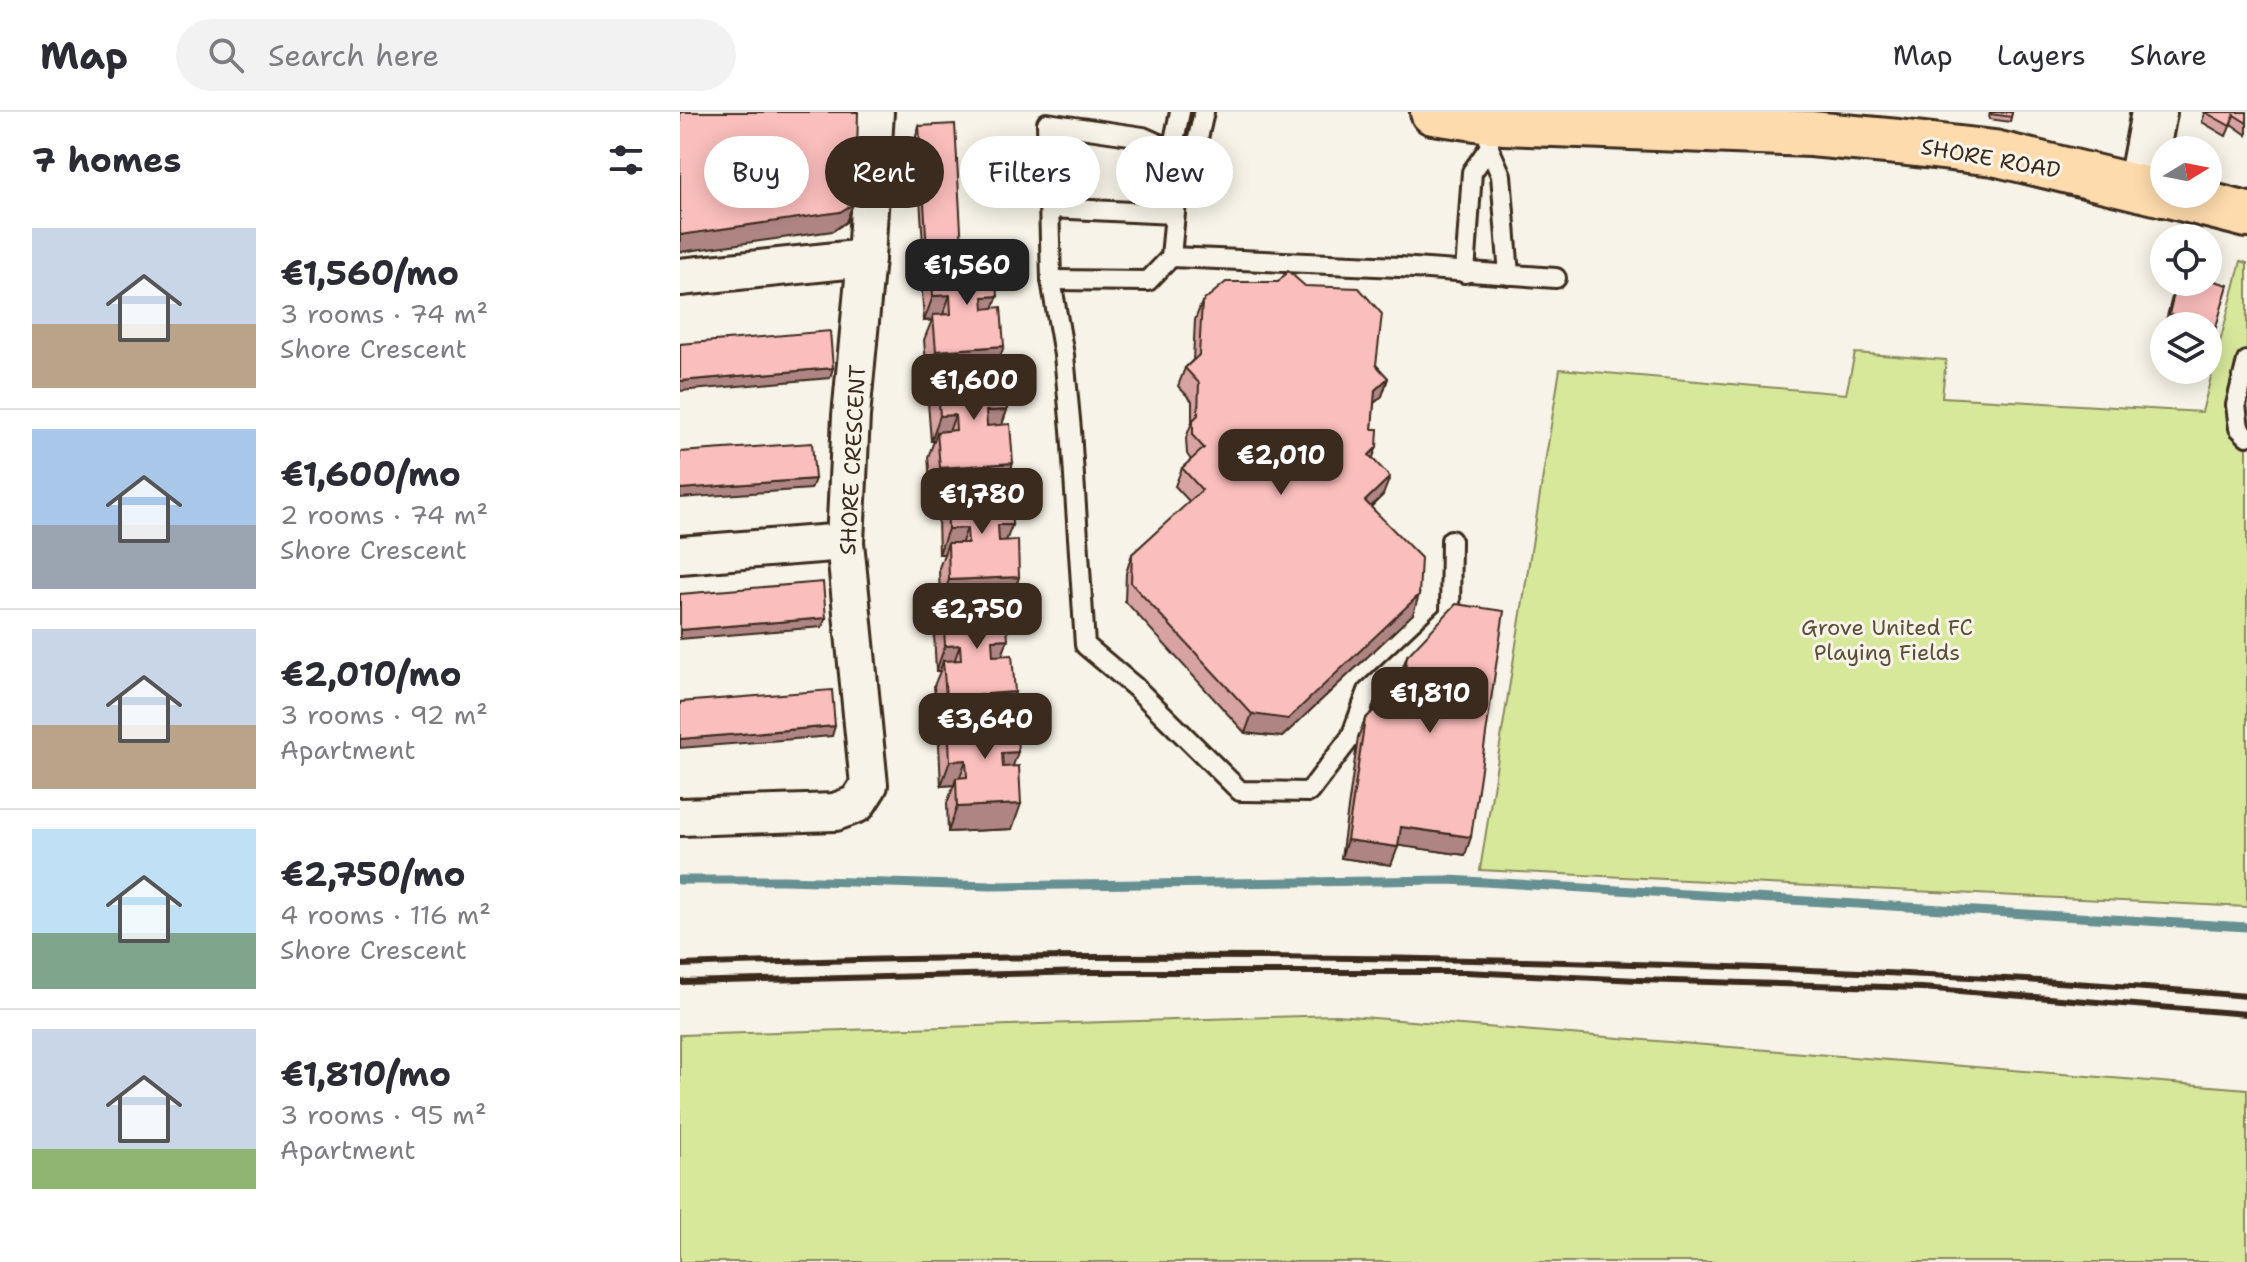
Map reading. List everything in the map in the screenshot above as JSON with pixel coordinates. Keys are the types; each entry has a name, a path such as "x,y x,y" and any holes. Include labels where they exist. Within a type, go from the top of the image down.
{"main road":[{"name":"SHORE ROAD","path":"1433,112 1490,134 1811,134 1898,142 1994,153 2150,190"},
{"name":"SHORE ROAD","path":"2220,208 2247,215"}],"street":[{"name":"SHORE CRESCENT","path":"680,817 835,812 857,804 869,785 845,542 851,416 866,258 875,112"},
{"path":"2154,112 2155,136"},
{"path":"680,277 866,258"},
{"path":"680,555 845,542"}],"lane":[{"path":"1175,136 1180,112"},
{"path":"1199,136 1204,112"},
{"path":"1047,136 1047,123 1136,136"},
{"path":"1465,273 1472,172 1490,134"},
{"path":"1490,134 1501,175 1509,275"},
{"path":"1173,214 1050,208 1051,280 1064,355 1070,415 1085,645 1135,687 1240,791 1309,792 1351,737 1368,691 1450,614 1451,540"},
{"path":"1051,280 1148,281 1171,257 1174,208"},
{"path":"1171,257 1399,267 1556,278"},
{"path":"2247,361 2236,405 2239,428 2247,436"}],"green space":[{"name":"Grove United FC Playing Fields","path":"2241,261 2247,263 2247,907 1480,870 1560,369 1846,394 1855,353 1946,360 1942,397 2202,412 2209,384 2222,384 2222,335"},
{"path":"1337,1015 2247,1089 2247,1262 680,1262 680,1035"}],"building":[{"path":"680,112 858,112 857,136 825,136 825,208 846,208 840,212 680,235"},
{"path":"1991,112 2012,112 2011,117"},
{"path":"2205,112 2247,112 2247,123 2234,115 2230,126"},
{"path":"955,124 962,248 927,250 924,208 944,208 944,136 920,136 919,126"},
{"path":"995,262 998,296 983,297 984,309 1001,307 1004,346 936,351 933,315 951,314 950,295 933,296 931,267"},
{"path":"1288,271 1305,286 1359,288 1382,314 1376,365 1388,378 1375,390 1372,429 1378,429 1377,447 1369,455 1390,477 1365,501 1421,558 1419,595 1288,719 1252,714 1131,583 1132,554 1202,490 1182,468 1204,448 1193,436 1193,420 1198,415 1199,383 1185,368 1199,355 1202,302 1226,282 1278,282"},
{"path":"2222,283 2228,285 2220,312 2170,312 2174,296 2222,296"},
{"path":"830,331 833,368 680,381 680,344"},
{"path":"1004,374 1007,410 986,411 987,426 1010,424 1013,463 940,468 937,432 956,430 955,415 940,416 937,379"},
{"path":"812,443 815,479 680,489 680,452"},
{"path":"1011,491 1012,525 998,525 999,541 1018,540 1019,577 949,580 948,543 968,543 967,528 948,529 947,493"},
{"path":"823,582 826,618 680,630 680,594"},
{"path":"1005,604 1008,639 992,640 993,656 1012,655 1015,692 946,697 943,661 961,660 960,645 945,646 943,608"},
{"path":"1456,604 1504,611 1471,837 1401,827 1398,847 1347,840 1365,719 1403,683 1407,656"},
{"path":"832,690 835,726 680,739 680,702"},
{"path":"1016,717 1018,752 1002,753 1003,767 1019,766 1021,804 957,807 956,778 967,777 966,760 950,761 948,720"}],"waterway":[{"path":"680,880 991,886 1449,880 2247,927"}],"railway":[{"path":"680,965 1037,957 1514,961 1940,976 2247,996"},
{"path":"680,982 1088,972 1465,972 1922,988 2247,1014"}]}
